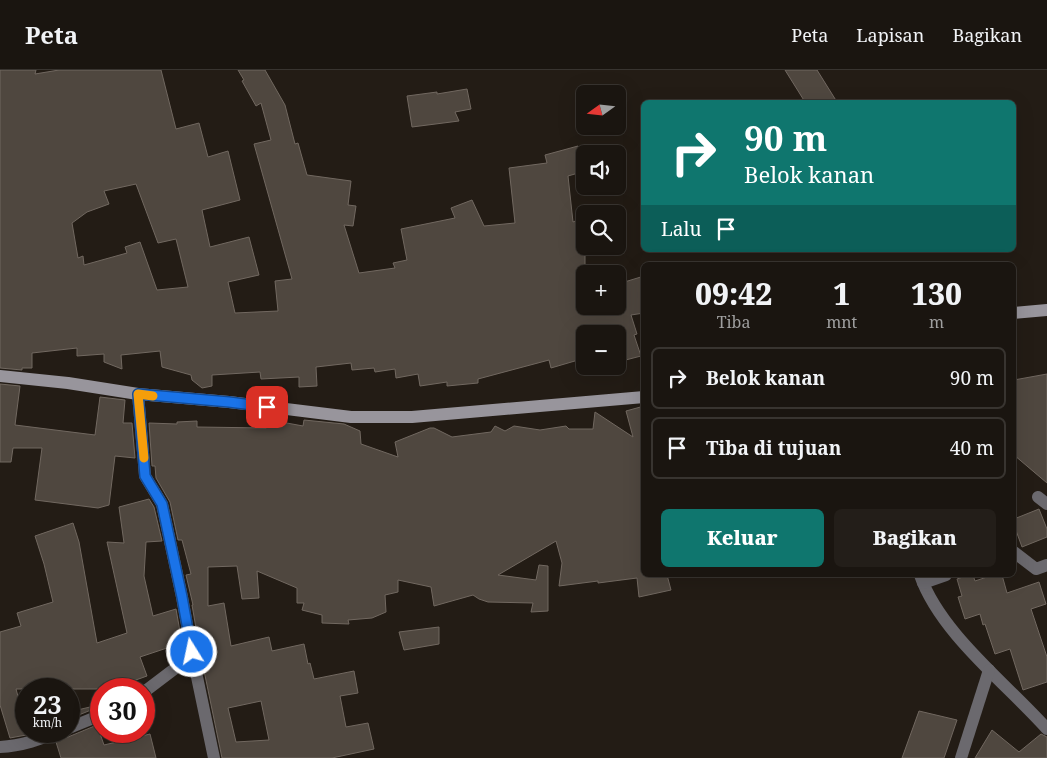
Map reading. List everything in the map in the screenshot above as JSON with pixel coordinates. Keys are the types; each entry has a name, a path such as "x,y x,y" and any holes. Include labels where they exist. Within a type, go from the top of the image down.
{"main road":[{"path":"1016,313 1047,310"},
{"path":"0,376 68,383 138,394 229,402 351,417 412,417 641,397"}],"street":[{"path":"138,394 145,476 162,504 214,758"},
{"path":"1016,554 1036,569 1047,565"},
{"path":"922,579 954,632 1047,729"},
{"path":"155,684 192,652"},
{"path":"961,758 989,670"},
{"path":"0,747 12,747 27,743"}],"building":[{"path":"0,70 36,70 35,74 59,70 161,70 176,129 199,123 208,157 228,151 240,200 202,210 210,247 249,237 259,275 228,282 235,313 278,311 275,281 292,279 254,144 271,140 261,103 256,106 238,70 265,70 285,105 295,144 298,143 307,175 351,181 348,205 356,206 353,226 344,225 359,273 395,268 393,263 407,260 401,229 455,218 451,208 472,200 484,226 515,223 509,168 547,163 545,155 576,147 576,174 568,176 573,222 576,221 576,255 585,255 585,265 576,265 576,315 626,315 626,282 641,277 641,313 631,315 637,334 634,335 641,356 626,360 626,325 576,325 576,361 551,368 549,360 478,379 478,383 447,386 447,382 420,386 418,374 396,378 395,369 375,372 374,368 352,370 351,363 316,367 317,386 299,387 299,377 261,379 260,372 212,375 212,386 202,388 192,380 191,375 162,367 160,351 121,355 122,369 104,362 104,354 77,356 77,348 32,353 32,368 22,368 22,370 0,368","holes":["136,184 158,243 176,239 188,287 157,290 140,242 125,247 127,253 84,265 83,256 78,258 72,223 87,212 109,204 104,191"]},
{"path":"785,70 817,70 836,100 804,100"},
{"path":"467,89 471,109 455,112 459,121 412,127 407,96"},
{"path":"1047,374 1047,483 1016,457 1016,380"},
{"path":"0,384 20,386 15,425 95,435 100,397 125,400 123,423 132,423 135,458 115,456 109,505 98,508 35,500 42,448 13,448 11,462 0,462"},
{"path":"641,407 641,577 668,577 671,590 639,597 637,578 559,586 562,563 556,541 498,575 536,580 539,565 548,566 548,611 531,612 533,603 488,602 473,595 434,606 431,587 398,580 398,592 385,595 386,612 372,618 348,620 349,624 322,623 322,615 302,610 304,603 297,603 297,588 257,571 259,598 242,599 237,566 208,567 208,606 224,603 231,646 269,637 272,651 304,644 308,664 310,663 314,679 354,671 358,693 340,696 346,727 368,723 374,749 332,758 222,758 186,575 191,574 182,540 178,540 170,502 156,478 155,466 152,466 149,423 177,424 177,422 197,421 197,427 266,428 276,421 303,426 304,420 344,424 360,431 361,444 398,457 395,442 430,428 434,428 452,437 491,432 495,426 505,431 514,426 540,430 566,426 569,429 593,429 595,412 633,437 626,411","holes":["261,701 269,740 236,742 228,708"]},
{"path":"149,499 154,507 162,541 146,542 144,576 153,616 176,609 182,643 140,657 147,676 141,678 90,678 90,689 80,689 80,678 15,678 15,737 10,738 0,705 0,632 21,626 17,613 53,602 35,536 73,523 79,542 97,643 127,633 107,542 124,543 119,507"},
{"path":"1039,509 1047,529 1047,537 1022,547 1016,530 1016,518"},
{"path":"974,577 975,581 987,577 1003,577 1007,593 1039,582 1046,604 1031,609 1047,657 1047,682 1023,690 1010,649 995,654 980,614 965,619 958,597 962,596 957,579"},
{"path":"439,627 439,644 404,650 399,632"},
{"path":"90,707 90,710 80,714 80,709"},
{"path":"919,711 957,720 944,758 902,758"},
{"path":"90,728 90,743 103,743 104,745 112,743 152,743 156,758 61,758 56,743 80,743 80,732"},
{"path":"992,730 1019,752 1041,734 1047,737 1047,758 975,758"}],"slow traffic":[{"path":"144,458 138,394 153,396"}],"route":[{"path":"192,652 162,504 145,476 138,394 267,407"}]}
